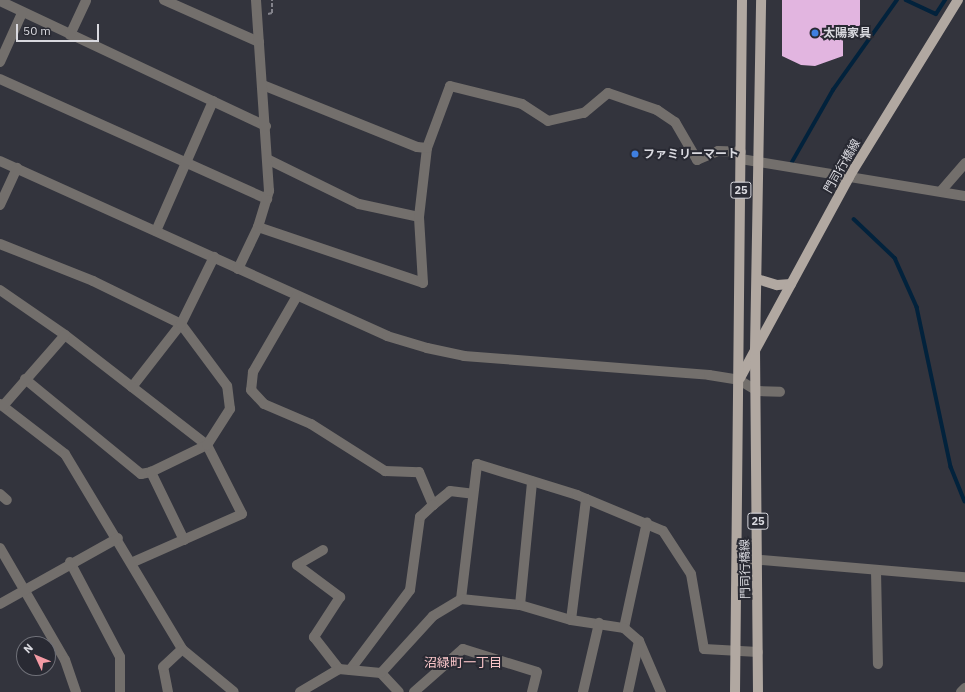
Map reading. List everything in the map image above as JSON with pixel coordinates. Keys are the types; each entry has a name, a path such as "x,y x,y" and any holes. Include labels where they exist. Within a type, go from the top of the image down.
{"main road":[{"name":"門司行橋線","path":"735,692 737,651 742,0"},
{"name":"門司行橋線","path":"758,692 757,391 755,350 761,0"},
{"name":"門司行橋線","path":"739,380 849,178 958,0"},
{"path":"757,279 777,285 791,284"}],"street":[{"path":"70,35 86,0"},
{"path":"164,0 259,42"},
{"path":"238,269 258,227 267,199 266,126 256,0"},
{"path":"0,1 22,13 266,126"},
{"path":"0,62 22,13"},
{"path":"0,79 267,199"},
{"path":"263,85 417,147 427,148"},
{"path":"258,227 424,283 419,217 427,148 450,86 522,104 548,121 584,113 608,93 658,110 675,122 697,160 718,151 741,155 759,161 849,178 942,191 965,196"},
{"path":"156,231 212,101"},
{"path":"267,159 359,204 419,217"},
{"path":"0,161 387,336 464,356 739,380 757,391 780,392"},
{"path":"942,191 965,163"},
{"path":"0,205 17,168"},
{"path":"0,244 93,281 181,324 228,386 230,409 207,445 151,472 141,474 25,379"},
{"path":"132,387 181,324 214,257"},
{"path":"0,290 65,335 207,445 242,514 131,563"},
{"path":"297,296 253,372 251,390 264,404 311,424 385,470 420,472 433,506"},
{"path":"65,335 2,405 65,454 118,538 131,563 182,649 234,692"},
{"path":"460,599 472,494 477,464 586,499 647,522 663,531 691,574 704,650 758,652"},
{"path":"151,472 184,540"},
{"path":"520,605 532,482"},
{"path":"350,670 410,590 420,516 450,491 472,494"},
{"path":"571,620 586,499"},
{"path":"624,628 647,522"},
{"path":"0,604 24,588 70,562 118,538"},
{"path":"0,548 65,660 76,692"},
{"path":"323,550 297,565 340,597 314,637 339,668 381,673 399,692"},
{"path":"737,558 876,571 965,577"},
{"path":"70,562 120,657 120,692"},
{"path":"876,571 878,664"},
{"path":"381,673 433,616 460,599 520,605 571,620 599,623 624,628 639,641 661,692"},
{"path":"583,692 599,623"},
{"path":"628,692 639,641"},
{"path":"168,692 163,667 182,649"},
{"path":"414,692 463,649 537,672 532,692"},
{"path":"300,692 339,668"},
{"path":"961,692 965,688"}],"path":[{"path":"264,14 272,13 272,0"}],"building":[{"name":"太陽家具","path":"782,0 860,0 860,26 847,26 847,35 843,35 843,56 815,66 801,65 782,56"}],"waterway":[{"path":"792,162 833,90 897,0"},
{"path":"906,0 936,14 945,0"},
{"path":"854,219 895,258 917,307 951,467 965,501"}],"place":[{"name":"太陽家具","path":"815,33"},
{"name":"ファミリーマート","path":"635,154"}],"district":[{"name":"沼緑町一丁目","path":"463,663"}]}
